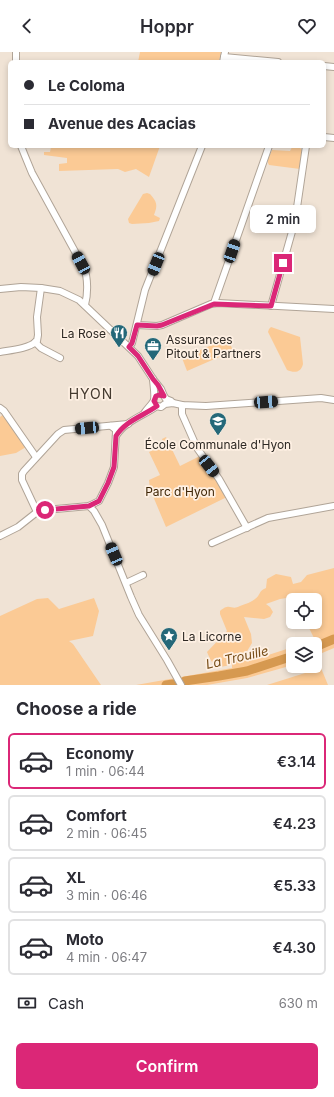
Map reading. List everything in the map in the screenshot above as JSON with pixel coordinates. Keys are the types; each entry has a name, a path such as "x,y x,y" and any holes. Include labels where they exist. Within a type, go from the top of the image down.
{"street":[{"path":"224,57 256,60"},
{"path":"22,148 32,173 84,268 87,294 85,305"},
{"path":"129,347 132,343 145,290 201,148"},
{"path":"214,304 268,148"},
{"path":"271,306 295,220 306,148"},
{"path":"0,289 21,287 41,288 60,291 73,296 85,305 138,356 158,385 165,399"},
{"path":"0,352 33,344 37,341 37,317 41,288"},
{"path":"137,325 162,325 214,304 334,309"},
{"path":"35,342 41,348 60,358"},
{"path":"153,379 155,401 161,407 165,399"},
{"path":"116,434 145,413 159,395 173,403 206,406 321,398 334,400"},
{"path":"182,405 182,414 197,448 219,479 247,528"},
{"path":"0,408 4,411 36,457"},
{"path":"37,512 22,480 22,474 58,434 64,430 129,424"},
{"path":"102,525 99,511 99,501 114,467 116,430 111,426"},
{"path":"0,536 18,527 37,512 89,506 99,501"},
{"path":"89,506 94,511 102,525 139,615 181,685"},
{"path":"212,543 268,518 334,506"},
{"path":"126,583 143,575"}],"green space":[{"path":"140,52 221,52 219,60 138,60"},
{"path":"51,148 159,148 149,177 136,169 125,172 118,169 59,171 59,164 67,163 67,158 44,155 44,152 50,152"},
{"path":"292,148 300,148 303,153 300,169 269,165 268,159 272,150 290,151"},
{"path":"147,193 154,199 156,209 154,215 160,218 159,221 149,223 129,223 128,219 143,194"},
{"path":"271,327 300,337 303,364 299,371 292,372 287,370 268,332"},
{"path":"228,338 233,351 187,371 182,358"},
{"path":"5,413 26,447 16,453 0,456 0,417"},
{"name":"Parc d'Hyon","path":"166,437 180,466 202,455 229,496 166,527 150,489 149,480 160,475 149,452 164,445 162,439"},
{"path":"334,568 334,648 322,653 322,637 314,637 310,629 322,629 322,593 286,593 286,598 266,604 273,612 270,617 264,619 244,617 251,634 252,643 246,653 262,657 286,649 286,667 247,678 207,685 136,685 232,668 232,664 222,667 216,666 211,661 207,652 227,631 220,611 226,607 234,608 254,600 262,590 266,588 267,579 276,574 291,577 293,584 301,582 307,575"},
{"path":"48,598 59,609 94,598 99,611 93,636 69,641 73,644 101,685 0,685 0,616 37,599"},
{"path":"322,670 328,685 267,685 305,673 322,673"}],"waterway":[{"name":"La Trouille","path":"322,644 334,639"},
{"name":"La Trouille","path":"185,681 247,671 286,658"},
{"name":"La Trouille","path":"166,685 173,684"}],"place":[{"name":"La Rose","path":"119,348"},
{"name":"Assurances Pitout & Partners","path":"153,361"},
{"name":"École Communale d'Hyon","path":"218,436"},
{"name":"La Licorne","path":"169,651"}],"district":[{"name":"HYON","path":"91,393"}],"route":[{"path":"45,510 89,506 99,501 114,467 116,436 118,432 123,427 157,406 154,401 156,396 164,396 138,356 129,347 132,343 137,325 162,325 210,304 223,303 271,306 283,263"}]}
